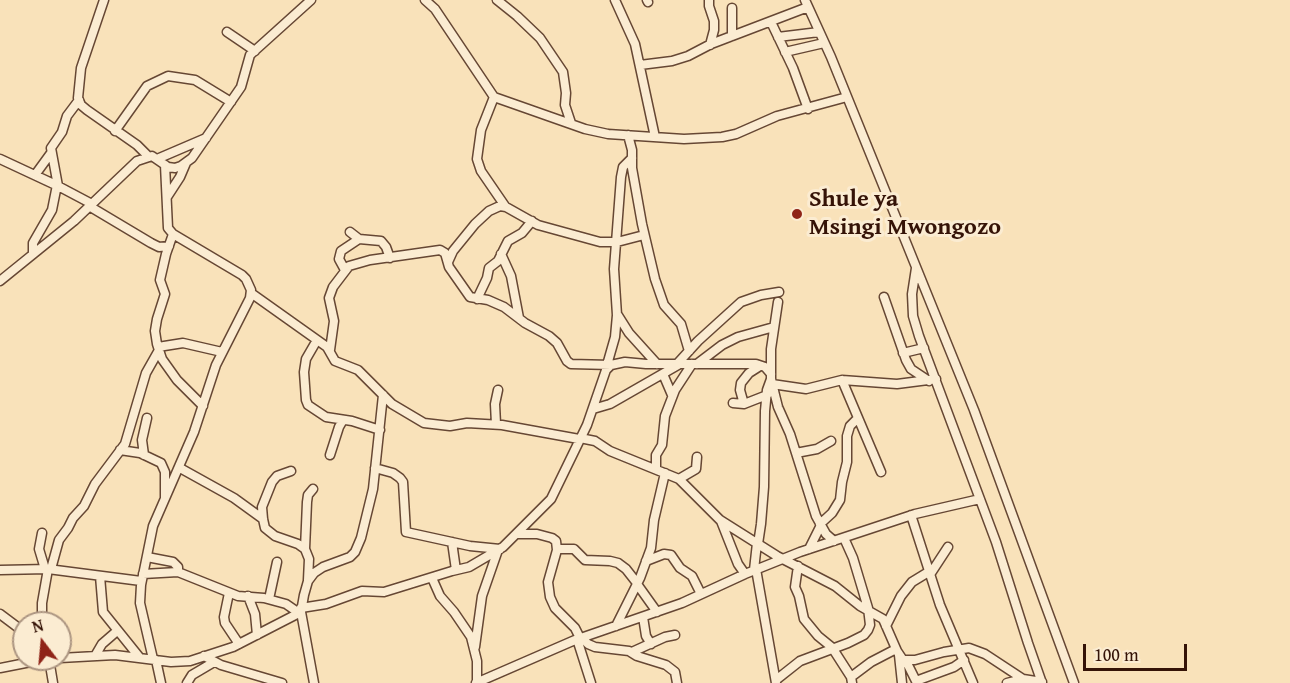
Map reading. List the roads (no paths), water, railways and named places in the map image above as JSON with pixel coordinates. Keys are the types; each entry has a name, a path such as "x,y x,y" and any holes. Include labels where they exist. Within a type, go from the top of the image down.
{"street":[{"path":"104,0 81,68 77,88 79,100 87,110 148,156 175,168 186,163"},
{"path":"166,198 186,163 207,138 241,87 250,55 310,0"},
{"path":"425,0 435,9 494,97 608,134 684,139 722,137 736,134 777,116 847,97"},
{"path":"497,0 540,38 563,72 567,113 571,123"},
{"path":"615,0 634,44 655,137"},
{"path":"709,0 714,28 710,45"},
{"path":"640,65 672,61 688,56 732,34 771,22 806,4 847,97 980,425 1074,683"},
{"path":"732,8 732,34"},
{"path":"771,22 793,68 808,109"},
{"path":"714,28 732,34"},
{"path":"227,32 255,51"},
{"path":"778,37 819,32"},
{"path":"784,52 824,43"},
{"path":"115,131 147,86 168,76 195,80 231,102"},
{"path":"494,97 481,130 477,159 481,171 505,207"},
{"path":"33,253 33,243 52,210 58,185 51,153 52,146 62,132 67,116 79,100"},
{"path":"628,135 644,235 654,279 664,305 681,324 689,351"},
{"path":"157,159 207,138"},
{"path":"35,175 51,153"},
{"path":"0,281 90,205 137,161 148,156"},
{"path":"72,658 115,655 171,662 190,661 239,644 300,611 362,591 384,592 477,564 517,534 551,499 593,409 609,365 617,314 614,268 621,171 632,158"},
{"path":"0,159 58,185 150,243 159,247 169,246"},
{"path":"161,683 140,603 142,578 153,526 180,468 216,365 251,293 249,284 242,275 173,234 167,223 165,165"},
{"path":"448,262 453,251 475,224 496,207 505,207 532,221 578,238 617,242 644,235"},
{"path":"477,299 489,268 498,261 508,241 522,233 532,221"},
{"path":"350,232 359,239 381,241 390,258"},
{"path":"173,234 160,280 165,294 159,309 155,331 162,358 177,380 203,406"},
{"path":"345,270 339,259 341,251 359,239"},
{"path":"761,365 625,362 609,365 572,364 567,362 557,344 549,336 504,307 488,300 470,297 463,289 445,253 440,250 370,260 349,266 333,287 329,298 334,321 330,350 332,358 358,370 392,404 424,423 450,426 467,423 496,424 595,441 610,451 679,479 720,520 784,559 835,586 860,606 883,619 897,652 902,683"},
{"path":"501,254 511,276 519,318"},
{"path":"916,268 912,294 913,316 933,380 980,499 1042,682 1023,679 1007,683"},
{"path":"593,409 610,404 679,364 689,351 741,302 778,292"},
{"path":"251,293 330,350"},
{"path":"884,297 911,369 933,380"},
{"path":"776,682 755,570 764,487 767,395 771,379 778,302"},
{"path":"617,314 629,333 664,373 672,395"},
{"path":"616,626 637,584 653,541 661,471 656,455 662,445 664,416 672,395 694,364 722,345 738,337 774,327"},
{"path":"317,340 306,359 304,372 306,400 316,412 326,417 380,430"},
{"path":"42,611 48,569 58,540 84,506 95,484 125,444 146,373 159,349 183,343 222,352"},
{"path":"903,352 924,348"},
{"path":"908,362 911,383"},
{"path":"761,365 771,379 778,407 790,434 816,516 828,537 834,541"},
{"path":"744,404 740,390 741,383 749,373 761,365"},
{"path":"771,379 806,389 842,380 911,383 933,380"},
{"path":"842,380 881,472"},
{"path":"496,424 495,404 498,390"},
{"path":"314,683 300,611 309,581 314,573 323,567 344,561 355,552 367,518 383,395"},
{"path":"733,403 744,404 767,395"},
{"path":"144,455 142,440 147,418"},
{"path":"809,549 821,525 840,500 847,462 847,436 850,426 857,419"},
{"path":"330,455 343,420"},
{"path":"796,453 817,449 831,441"},
{"path":"120,450 144,455 164,467 165,501"},
{"path":"679,479 696,469 697,457"},
{"path":"180,468 234,498 263,519"},
{"path":"375,468 393,473 403,482 406,532 470,546 499,549"},
{"path":"291,471 277,476 272,482 262,507 263,519 265,528 275,536 298,544 305,549"},
{"path":"309,581 309,559 305,549 307,502 310,491 313,489"},
{"path":"432,578 440,596 471,637 475,650 478,683 580,638 657,612 809,549 911,515 980,499"},
{"path":"911,515 940,604 973,683"},
{"path":"720,520 738,564 745,574"},
{"path":"42,533 39,549 48,569"},
{"path":"517,534 537,534 552,538 558,545 549,577 551,603 575,627 591,683"},
{"path":"776,682 800,661 864,635 870,625 853,558 844,538"},
{"path":"452,542 456,570"},
{"path":"886,626 901,596 912,582 930,572 948,547"},
{"path":"475,650 482,596 499,549"},
{"path":"557,549 574,549 585,560 618,563 626,569 657,612"},
{"path":"646,561 664,554 671,555 680,568 692,576 702,594"},
{"path":"147,556 173,562 178,567 178,572"},
{"path":"255,612 266,599 276,562"},
{"path":"798,566 795,587 800,596 804,619 818,636 834,649 851,680 871,662 897,652"},
{"path":"0,570 48,569 100,576 142,578 178,572 229,592 286,604 300,611"},
{"path":"100,576 103,612 140,657"},
{"path":"229,592 225,623 239,644"},
{"path":"248,596 255,612 257,635"},
{"path":"643,617 646,636 651,644"},
{"path":"95,657 102,644 117,631"},
{"path":"580,638 588,645 595,647 632,652 675,635"},
{"path":"140,657 150,645"},
{"path":"906,661 969,648 985,654 1023,679"},
{"path":"632,652 636,656 671,668 675,672 677,683"},
{"path":"897,652 906,661 916,682 954,667 964,660"},
{"path":"204,656 214,662 282,683"},
{"path":"187,683 192,675 214,662"}],"place":[{"name":"Shule ya Msingi Mwongozo","path":"797,214"}]}
